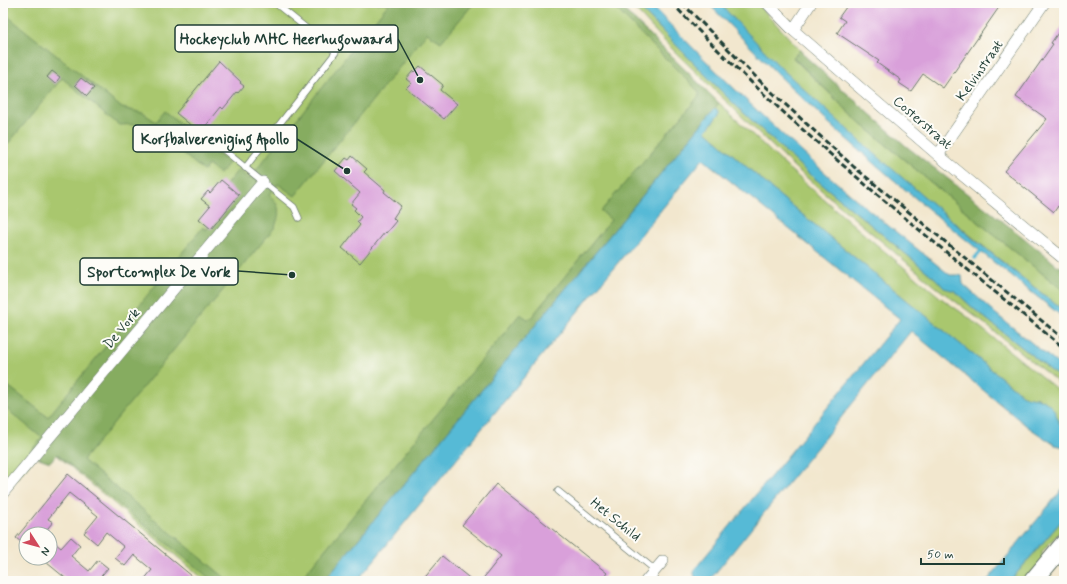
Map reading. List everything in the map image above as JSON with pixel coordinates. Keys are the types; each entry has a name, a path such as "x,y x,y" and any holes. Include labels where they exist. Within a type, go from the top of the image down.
{"main road":[{"path":"1033,581 1064,544"},
{"path":"1047,581 1064,560"}],"street":[{"name":"Costerstraat","path":"768,3 793,30 938,155 1064,259"},
{"path":"793,30 811,3"},
{"name":"Kelvinstraat","path":"938,155 1044,3"},
{"name":"De Vork","path":"3,492 263,182"},
{"path":"646,581 663,561"}],"lane":[{"path":"245,168 336,52 276,3"},
{"path":"209,138 294,207 298,218"},
{"name":"Het Schild","path":"558,491 655,570"}],"green space":[{"path":"3,3 617,3 718,104 719,103 789,169 941,298 965,315 1064,395 1064,428 1058,423 1055,411 1039,398 1026,397 1020,393 781,197 706,131 719,114 329,581 206,581 45,445 3,495"},
{"path":"3,3 10,3 6,15 122,108 143,113 156,122 165,111 229,163 220,174 208,165 204,171 162,137 153,132 135,125 119,125 62,78 3,150"},
{"path":"389,3 474,3 441,42 427,33 295,196 278,184 269,195 276,202 278,210 278,218 275,227 83,460 229,581 213,581 57,454 50,462 28,454 42,438 3,406 3,382 48,417 203,227 206,230 235,194 225,186 238,170 249,179"},
{"path":"610,3 617,3 719,103 324,581 299,581 520,314 529,320 611,220 601,211 699,96 699,92"},
{"path":"629,3 635,3 731,101 806,171 944,287 955,291 974,309 1064,381 1064,387 936,287 793,166 670,47"},
{"path":"719,3 757,3 800,50 793,58 859,122 988,230 1064,291 1064,311 956,223 850,132 774,61"},
{"path":"800,50 906,146 1058,266 1064,268 1064,291 988,230 859,122 793,57"},
{"path":"1064,518 1064,527 1041,553 1047,558 1028,581 1010,581"}],"water":[{"path":"635,3 649,3 738,92 830,177 950,275 962,276 963,284 996,314 1064,369 1064,381 974,309 955,291 944,288 936,279 806,171 731,101"},
{"path":"708,3 719,3 781,68 860,141 972,238 1064,311 1064,318 983,254 851,143 778,74"},
{"path":"715,108 719,111 719,114 706,131 781,197 1020,393 1043,400 1050,405 1053,408 1059,423 1064,428 1064,447 1055,445 1028,427 911,331 709,581 698,581 695,577 694,570 900,319 703,159 357,581 324,581"},
{"path":"1064,487 1064,518 1010,581 987,581"}],"building":[{"path":"849,3 1002,3 943,88 923,74 911,91 899,83 901,80 877,63 879,61 837,33 845,21 839,17"},
{"path":"1064,24 1064,211 1058,206 1054,212 1004,171 1047,119 1016,97 1053,44 1051,43"},
{"path":"219,61 244,86 223,109 221,107 200,133 176,113"},
{"path":"420,66 443,85 440,90 457,104 444,119 406,88 411,83 406,79"},
{"path":"52,71 60,77 55,84 47,77"},
{"path":"81,78 94,88 87,96 75,85"},
{"path":"352,156 367,169 364,172 401,206 393,218 396,221 360,263 342,248 360,225 357,222 361,217 354,210 356,208 351,204 360,193 335,171 346,158 349,160"},
{"path":"221,180 239,195 211,229 199,219 210,206 201,199 208,191 210,193"},
{"path":"68,474 198,581 143,581 152,570 134,555 125,566 115,558 124,547 106,532 97,544 84,533 98,516 69,493 48,519 53,522 50,526 26,526"},
{"path":"496,484 607,573 601,581 481,581 501,556 462,525"},
{"path":"71,537 80,545 71,556 89,571 98,560 108,568 97,581 69,581 51,566 58,566 58,546 61,548"},
{"path":"442,556 473,581 421,581"}],"waterway":[{"path":"975,258 982,250"}],"railway":[{"path":"672,3 718,50 813,139 912,224 1064,348"},
{"path":"682,3 763,84 854,167 1064,339"}],"place":[{"name":"Hockeyclub MHC Heerhugowaard","path":"420,80"},
{"name":"Korfbalvereniging Apollo","path":"347,171"},
{"name":"Sportcomplex De Vork","path":"292,275"}]}
